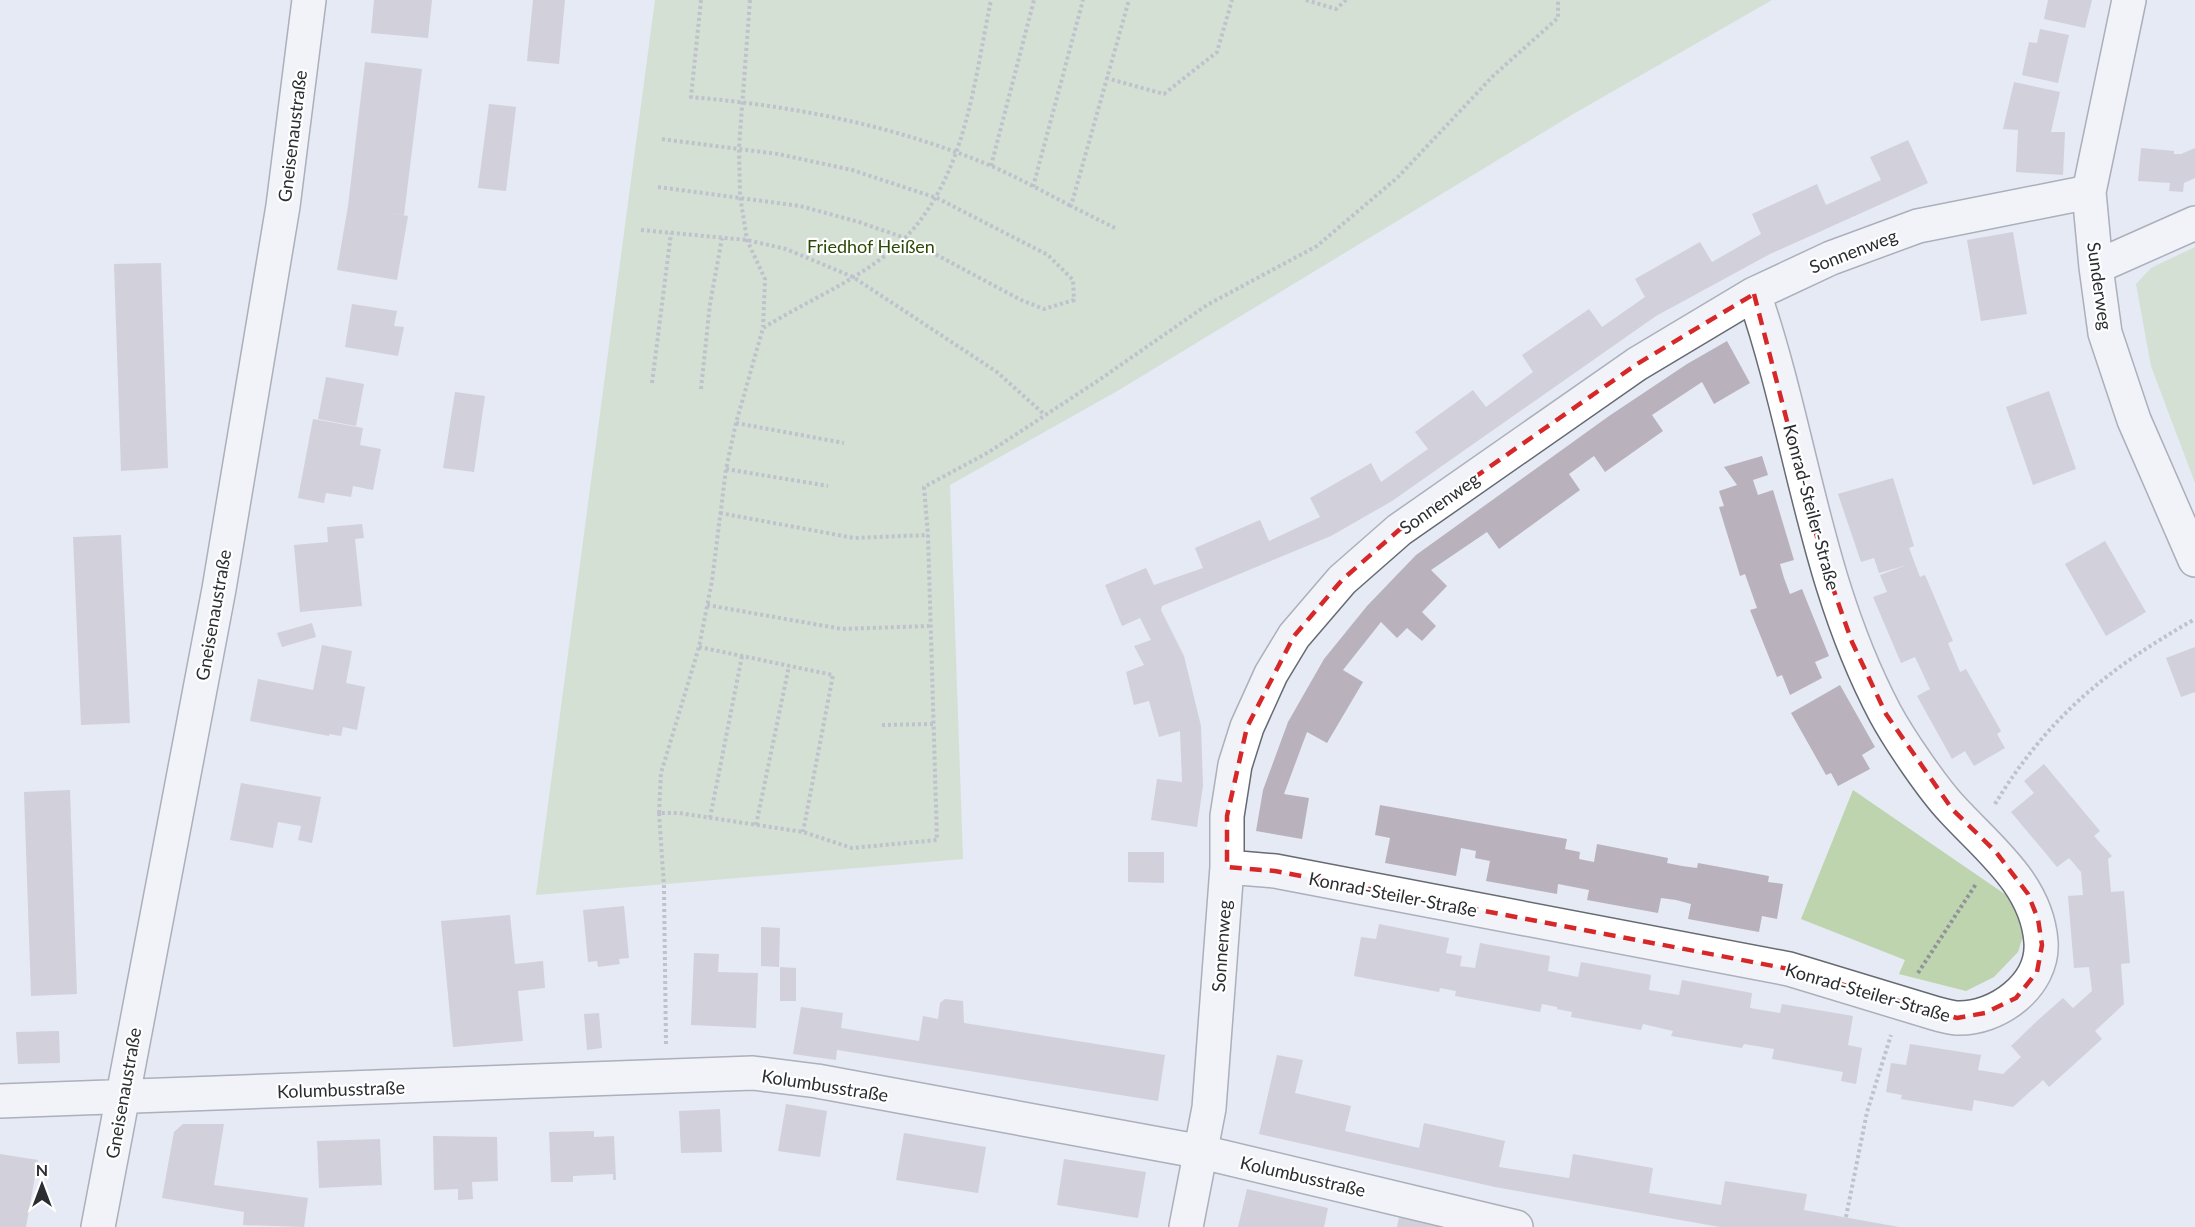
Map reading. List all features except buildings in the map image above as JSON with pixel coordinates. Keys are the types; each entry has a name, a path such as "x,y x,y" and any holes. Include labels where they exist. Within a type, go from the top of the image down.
{"street":[{"name":"Gneisenaustraße","path":"98,1227 121,1096 219,589 283,206 309,0"},
{"name":"Sunderweg","path":"2129,0 2089,192 2096,267 2105,333 2134,420 2195,560"},
{"name":"Sonnenweg","path":"1186,1227 1209,1108 1227,867 1227,816 1235,765 1247,728 1271,674 1294,636 1342,580 1400,530 1637,364 1754,294 1831,258 1918,226 2089,192"},
{"path":"2096,267 2195,224"},
{"name":"Konrad-Steiler-Straße","path":"1227,867 1275,871 1788,969 1902,1002 1934,1014 1957,1018 1985,1014 2016,998 2037,972 2042,945 2038,919 2028,894 1986,843 1952,809 1886,714 1852,642 1823,560 1767,333 1754,294"},
{"name":"Kolumbusstraße","path":"0,1101 753,1073 817,1082 1202,1152 1516,1227"}],"path":[{"path":"701,0 691,96 814,111 957,152 991,166 1115,228"},
{"path":"666,1077 664,887 658,813 661,772 699,647 726,469 736,423 763,328 765,279 747,240 740,196 739,147 750,0"},
{"path":"763,328 853,277 905,238 937,198 957,152 991,0"},
{"path":"991,166 1034,0"},
{"path":"1033,187 1083,0"},
{"path":"1071,206 1129,0"},
{"path":"1106,78 1164,94 1217,52 1232,0"},
{"path":"1306,0 1336,9 1346,0"},
{"path":"658,813 679,813 803,832 852,848 937,840 928,535 924,487 989,452 1207,305 1317,246 1398,177 1494,75 1558,18 1558,0"},
{"path":"658,187 740,196 800,206 859,222 905,238 1021,300 1044,309 1074,300 1073,280 1048,255 937,198 852,170 739,147 661,139"},
{"path":"641,230 747,240 786,249 853,277 997,372 1045,415"},
{"path":"652,383 671,233"},
{"path":"701,389 710,304 722,238"},
{"path":"736,423 844,443"},
{"path":"726,469 828,486"},
{"path":"720,513 855,538 928,535"},
{"path":"707,605 842,629 929,626"},
{"path":"1846,1217 1867,1112 1902,1002 1933,948 1986,843 2007,784 2040,739 2080,697 2123,662 2195,618"},
{"path":"699,647 833,675 803,832"},
{"path":"710,818 742,656"},
{"path":"756,825 789,666"},
{"path":"882,725 933,724"}],"highlighted area":[{"path":"1754,294 1823,560 1852,642 1886,714 1952,809 1996,852 2028,894 2038,919 2042,945 2037,972 2016,998 1985,1013 1957,1018 1789,969 1275,871 1227,867 1227,816 1247,727 1294,636 1342,580 1399,530 1637,364"}],"green space":[{"name":"Friedhof Heißen","path":"655,0 1772,0 1575,113 1119,390 950,485 963,859 536,895"},
{"path":"2195,247 2195,483 2151,366 2136,284 2151,268"},
{"path":"1853,790 2012,899 2024,933 2018,952 1994,977 1966,991 1899,974 1905,960 1801,919"}]}
